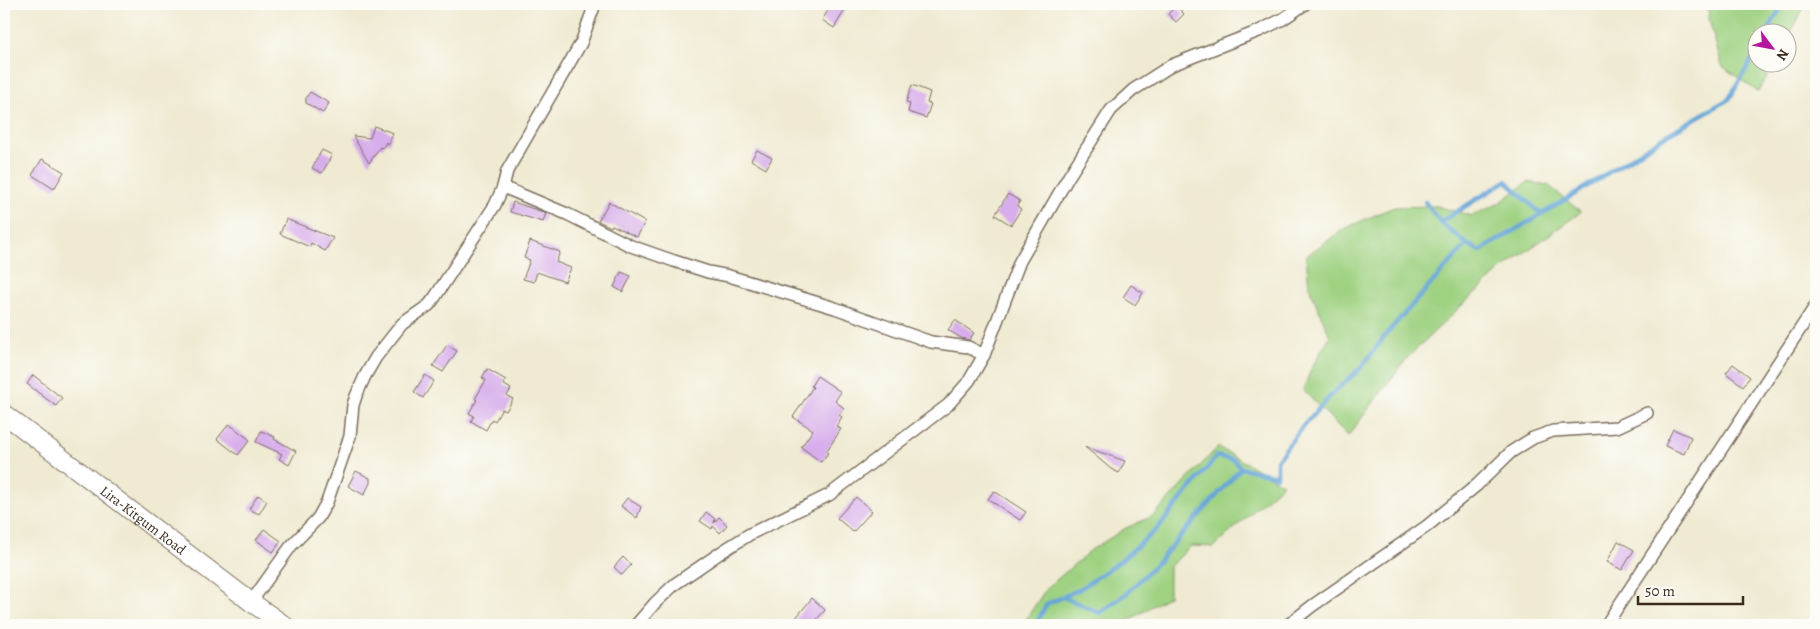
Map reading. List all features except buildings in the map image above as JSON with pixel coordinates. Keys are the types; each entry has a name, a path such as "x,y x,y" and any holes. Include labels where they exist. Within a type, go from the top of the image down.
{"main road":[{"name":"Lira-Kitgum Road","path":"4,414 250,602 284,625"}],"street":[{"path":"250,602 291,546 318,518 327,502 350,436 356,396 365,376 376,357 402,324 424,309 436,297 495,205 507,172 582,43 595,4"},
{"path":"636,625 675,584 750,534 829,495 948,404 969,381 984,355 1020,261 1069,176 1111,110 1133,90 1172,65 1259,31 1283,19 1305,4"},
{"path":"502,187 567,214 631,246 674,261 835,308 931,342 968,347 984,355"},
{"path":"1606,625 1816,305"},
{"path":"1288,625 1312,606 1427,526 1477,485 1511,452 1533,438 1553,431 1620,426 1647,413"}],"green space":[{"path":"1709,4 1806,4 1796,22 1748,22 1748,72 1770,72 1758,92 1722,66 1709,19"},
{"path":"1528,182 1548,185 1581,212 1503,268 1461,306 1408,357 1348,436 1303,390 1312,367 1330,336 1309,287 1306,256 1345,228 1394,207 1437,206 1471,216 1498,204"},
{"path":"1218,447 1283,484 1214,547 1191,546 1169,567 1169,596 1121,625 1068,622 1066,625 1022,625 1046,589 1091,550 1126,528 1153,516"}],"waterway":[{"path":"1773,22 1783,4"},
{"path":"1063,597 1100,613 1127,593 1156,564 1241,468 1277,476 1277,460 1303,426 1334,392 1361,368 1387,333 1467,244 1480,251 1575,194 1668,134 1729,99 1748,66"},
{"path":"1440,222 1506,181 1541,214"},
{"path":"1425,202 1440,222 1467,244"},
{"path":"1035,625 1047,604 1080,589 1119,562 1157,529 1217,456 1234,460 1241,468"}]}
